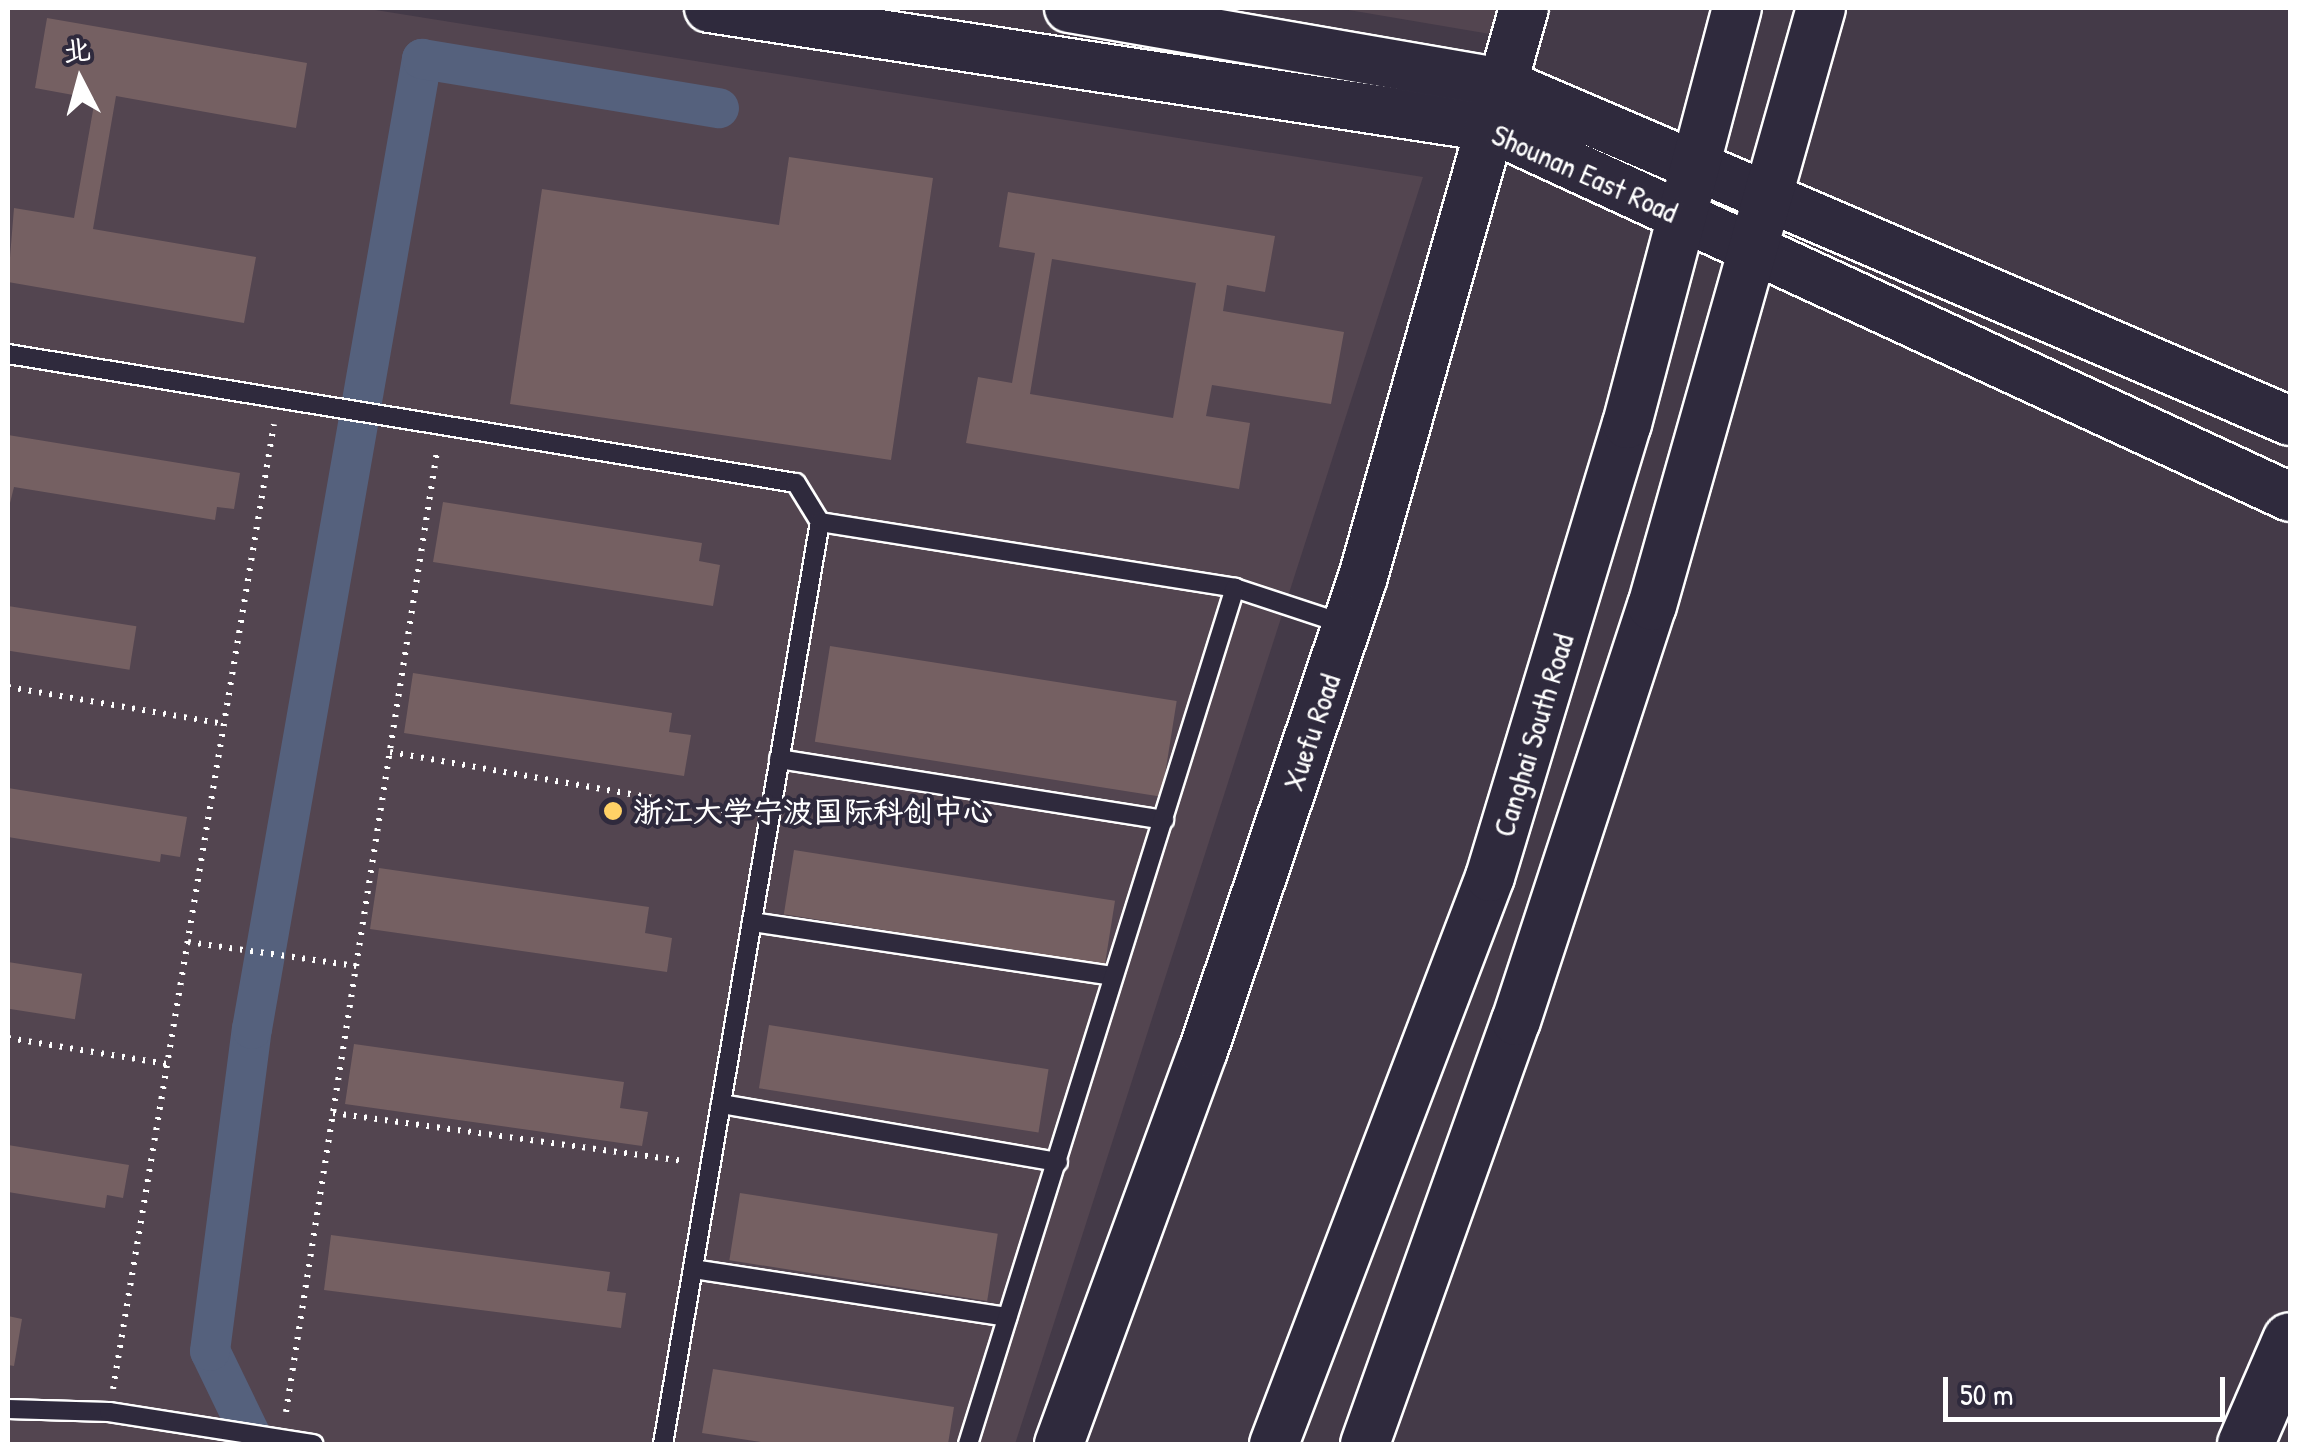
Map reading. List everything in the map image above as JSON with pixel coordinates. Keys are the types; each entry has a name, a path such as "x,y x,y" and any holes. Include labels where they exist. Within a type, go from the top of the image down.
{"highway":[{"path":"2245,1444 2290,1340"}],"main road":[{"name":"Shounan East Road","path":"708,8 1495,105 1682,216 2290,496"},
{"name":"Shounan East Road","path":"1069,8 1495,105 1695,166 2290,421"},
{"name":"Xuefu Road","path":"1059,1444 1203,1051 1346,625 1524,8"},
{"name":"Canghai South Road","path":"1274,1444 1490,877 1627,424 1736,8"},
{"path":"1365,1444 1516,1022 1652,606 1821,8"}],"lane":[{"path":"8,354 796,483 820,522 663,1444"},
{"path":"820,522 1234,588 1346,625"},
{"path":"968,1444 1234,588"},
{"path":"778,760 1164,820"},
{"path":"752,922 1114,976"},
{"path":"720,1104 1058,1162"},
{"path":"693,1269 1007,1317"},
{"path":"8,1409 109,1412 314,1444"}],"path":[{"path":"109,1412 279,398"},
{"path":"280,1439 333,1113 352,966 442,425"},
{"path":"8,687 224,724"},
{"path":"390,752 770,818"},
{"path":"189,943 352,966"},
{"path":"8,1038 167,1064"},
{"path":"333,1113 710,1165"}],"shaded area":[{"name":"浙江大学宁波国际科创中心","path":"8,8 363,8 1423,177 1015,1444 8,1444"},
{"path":"1337,8 1497,8 1490,34"}],"building":[{"path":"47,18 307,63 296,128 116,96 93,229 256,257 244,323 8,282 14,208 74,218 95,99 35,88"},
{"path":"789,157 933,178 891,460 510,404 542,189 779,225"},
{"path":"1008,192 1275,236 1265,292 1227,285 1223,311 1344,332 1331,404 1212,385 1206,416 1250,423 1239,489 966,443 978,377 1012,383 1035,253 999,247","holes":["1052,259 1196,283 1173,418 1030,394"]},
{"path":"8,435 240,473 234,509 217,507 215,520 14,487 8,511"},
{"path":"443,502 702,543 699,561 720,565 713,606 433,562"},
{"path":"8,606 136,626 130,670 8,651"},
{"path":"830,646 1177,701 1162,797 815,742"},
{"path":"413,673 672,713 669,732 691,735 684,776 404,733"},
{"path":"8,788 187,817 180,857 161,854 160,862 8,837"},
{"path":"794,850 1115,901 1105,965 784,914"},
{"path":"379,868 649,907 645,933 672,938 667,972 370,929"},
{"path":"8,962 82,974 75,1019 8,1009"},
{"path":"769,1025 1049,1069 1039,1132 759,1088"},
{"path":"354,1044 624,1082 620,1108 648,1112 642,1146 345,1104"},
{"path":"8,1145 129,1165 123,1198 107,1195 105,1208 8,1192"},
{"path":"740,1193 998,1234 987,1301 729,1260"},
{"path":"331,1235 610,1272 607,1291 626,1293 621,1328 324,1290"},
{"path":"8,1316 22,1319 14,1366 8,1365"},
{"path":"713,1369 954,1407 948,1444 774,1444 702,1433"}],"waterway":[{"path":"255,1444 210,1351 252,1029 422,59 719,108"}],"place":[{"name":"浙江大学宁波国际科创中心","path":"613,811"}]}
